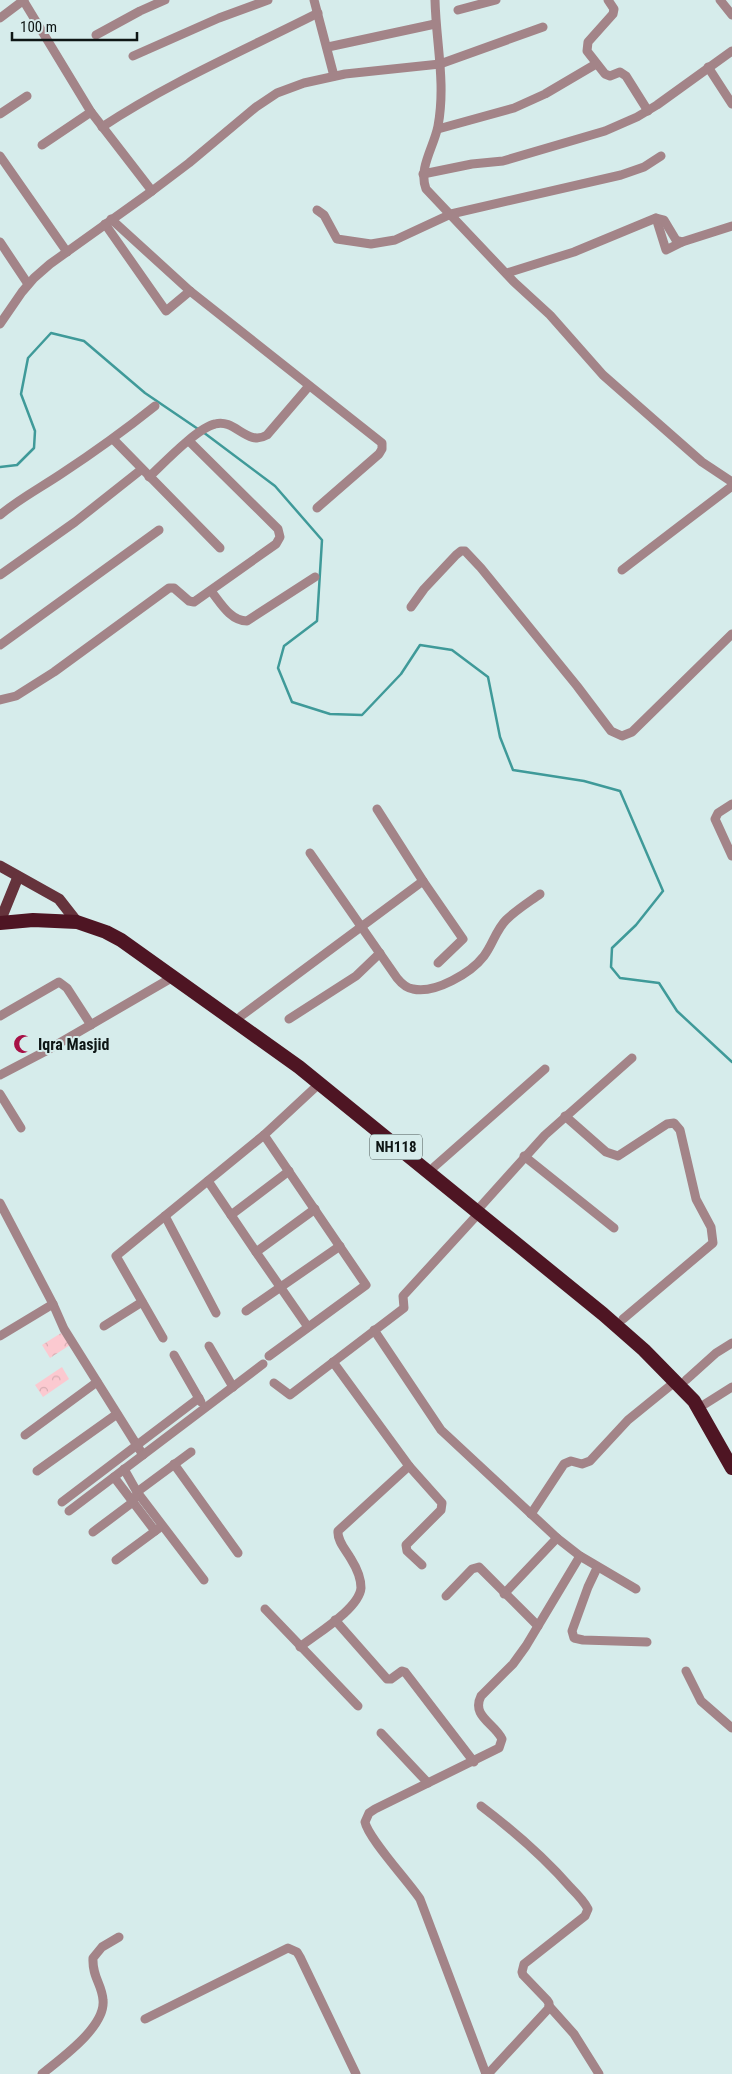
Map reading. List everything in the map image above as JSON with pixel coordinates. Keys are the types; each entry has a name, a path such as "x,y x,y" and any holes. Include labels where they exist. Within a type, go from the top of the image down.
{"highway":[{"name":"NH118","path":"1,919 33,920 85,915 98,920 126,935 315,1068 434,1167 480,1210 681,1381 705,1404 732,1450"},
{"name":"NH118","path":"73,917 121,940 320,1083 480,1210 623,1319 681,1381 732,1468"}],"main road":[{"path":"0,866 59,898 73,917"},
{"path":"1,919 18,876"}],"street":[{"path":"0,18 23,0 91,112 152,191"},
{"path":"96,34 165,0"},
{"path":"133,56 220,18 268,0"},
{"path":"314,0 328,47 334,76"},
{"path":"435,0 435,24 442,82 438,129 423,174 426,189 507,274 550,315 603,375 702,462 732,482"},
{"path":"458,10 496,0"},
{"path":"608,0 614,10 613,14 587,45 587,51 607,76 620,72 623,73 648,110"},
{"path":"720,0 732,15"},
{"path":"102,127 138,103 191,74 239,53 318,14"},
{"path":"328,47 435,24"},
{"path":"1,319 28,284 67,252 152,191 263,102 277,93 304,83 334,76 440,64 543,27"},
{"path":"423,174 472,164 503,161 605,131 648,110 732,51"},
{"path":"438,129 514,108 545,94 596,64"},
{"path":"708,68 732,104"},
{"path":"0,114 27,96"},
{"path":"42,145 91,112"},
{"path":"0,156 67,252"},
{"path":"317,210 324,214 337,239 371,244 394,240 451,214 621,175 644,166 661,156"},
{"path":"507,274 574,252 656,218 664,220 676,240 682,242 687,242 732,226"},
{"path":"656,218 666,250 682,242"},
{"path":"108,221 190,290 381,442 382,446 379,454 318,508"},
{"path":"108,221 166,311 190,290"},
{"path":"0,242 28,284"},
{"path":"149,477 197,434 209,426 226,423 252,438 262,438 268,435 309,386"},
{"path":"0,515 17,501 113,438 155,406"},
{"path":"113,438 220,548"},
{"path":"0,700 16,696 54,672 169,588 174,588 192,602 211,591 276,544 280,537 278,529 190,441"},
{"path":"0,575 75,522 142,469"},
{"path":"622,570 732,486"},
{"path":"0,645 158,530"},
{"path":"411,607 424,589 456,555 461,551 465,551 482,568 577,686 611,732 622,736 627,736 638,727 732,634"},
{"path":"211,591 231,616 237,620 247,621 315,577"},
{"path":"732,804 718,813 715,819 732,856"},
{"path":"378,809 423,881 463,939 438,963"},
{"path":"310,853 397,978 407,987 419,990 440,986 479,962 490,946 496,931 506,920 540,894"},
{"path":"241,1016 423,881"},
{"path":"288,1019 356,976 380,953"},
{"path":"0,1075 173,977"},
{"path":"0,1016 59,982 67,988 91,1025"},
{"path":"274,1382 290,1395 404,1308 403,1296 480,1210 524,1156 565,1116 632,1058"},
{"path":"434,1167 545,1069"},
{"path":"163,1338 116,1256 264,1135 320,1083"},
{"path":"0,1094 21,1128"},
{"path":"565,1116 612,1155 623,1154 667,1124 674,1123 680,1130 696,1199 711,1227 714,1243 623,1319"},
{"path":"264,1135 366,1284 269,1356"},
{"path":"524,1156 614,1228"},
{"path":"231,1215 289,1171"},
{"path":"208,1181 308,1328"},
{"path":"0,1203 53,1304 64,1329 142,1455"},
{"path":"256,1252 315,1209"},
{"path":"165,1216 216,1313"},
{"path":"246,1311 340,1246"},
{"path":"104,1326 142,1302"},
{"path":"0,1336 53,1304"},
{"path":"374,1330 442,1430 557,1538 597,1568 636,1589"},
{"path":"531,1514 564,1464 570,1461 582,1464 590,1461 628,1420 732,1343"},
{"path":"209,1346 233,1387"},
{"path":"174,1355 205,1408"},
{"path":"333,1362 409,1466 442,1503 441,1510 406,1545 407,1551 422,1565"},
{"path":"69,1511 263,1364"},
{"path":"25,1435 97,1382"},
{"path":"705,1404 732,1387"},
{"path":"62,1502 199,1398"},
{"path":"37,1471 117,1414"},
{"path":"93,1532 133,1502 136,1492 191,1452"},
{"path":"174,1464 238,1553"},
{"path":"300,1646 335,1620 355,1601 361,1587 360,1577 341,1543 338,1531 409,1466"},
{"path":"124,1469 158,1528"},
{"path":"114,1477 133,1502 204,1580"},
{"path":"116,1560 158,1528"},
{"path":"504,1594 557,1538"},
{"path":"549,2006 545,2014 487,2074 420,1899 366,1827 366,1818 375,1809 496,1750 502,1742 500,1734 480,1715 477,1705 481,1696 513,1664 580,1556"},
{"path":"446,1596 476,1567 482,1570 538,1626"},
{"path":"597,1568 572,1630 574,1638 583,1640 647,1642"},
{"path":"265,1609 358,1706"},
{"path":"335,1620 387,1679 391,1679 402,1671 405,1672 474,1762"},
{"path":"686,1671 701,1701 732,1728"},
{"path":"381,1733 428,1783"},
{"path":"481,1806 534,1849 560,1875 588,1909 585,1916 524,1964 522,1972 526,1980 547,2000 549,2006 574,2034 599,2074"},
{"path":"42,2074 87,2035 100,2016 103,2000 95,1980 94,1958 102,1947 119,1938"},
{"path":"145,2019 288,1948 293,1949 300,1957 356,2074"}],"green space":[{"path":"61,1333 70,1345 50,1358 42,1345"},
{"path":"62,1367 69,1379 43,1397 35,1385"}],"waterway":[{"path":"0,467 17,465 34,448 35,431 21,394 28,358 51,333 84,341 145,393 198,429"},
{"path":"203,432 275,486 322,540 317,621 284,646 278,668 292,702 330,714 362,715 401,674 420,645 452,650 488,677 500,737 513,770 584,781 620,791 663,891 636,925 612,948 611,967 620,978 659,983 677,1011 732,1062"}],"place":[{"name":"Iqra Masjid","path":"23,1044"}]}
